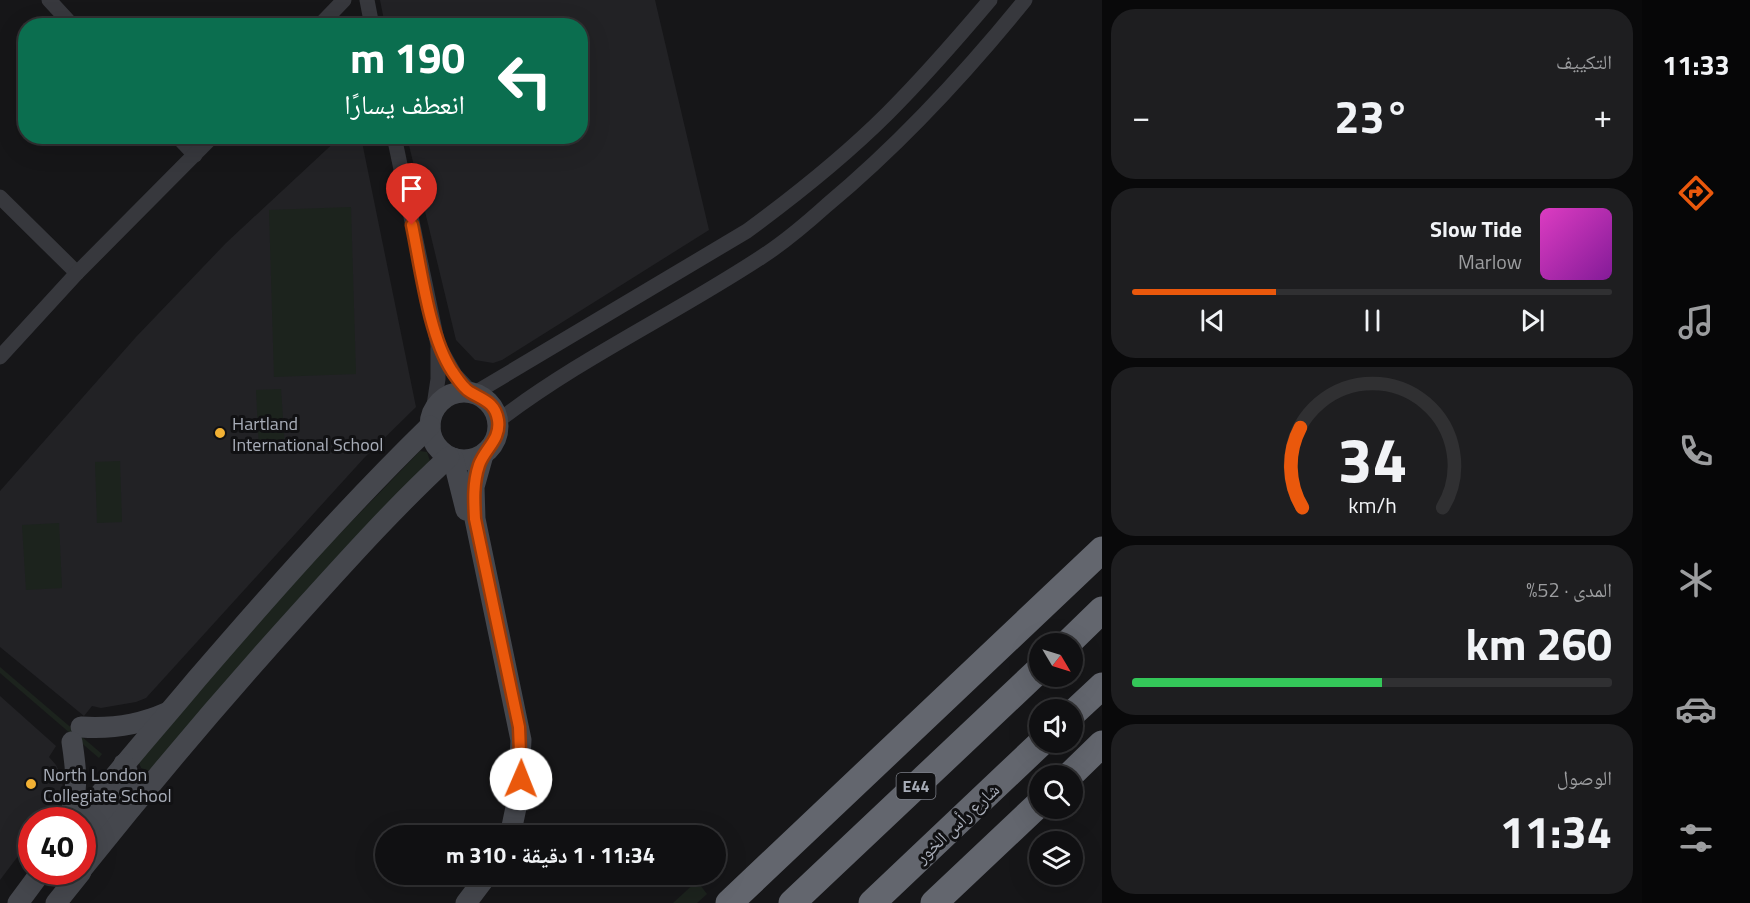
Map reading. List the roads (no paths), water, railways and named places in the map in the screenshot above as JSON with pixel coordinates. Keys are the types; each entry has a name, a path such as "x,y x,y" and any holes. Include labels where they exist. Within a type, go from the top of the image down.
{"highway":[{"path":"729,903 1102,550"},
{"path":"1078,633 1102,610"},
{"name":"E44","path":"792,903 1029,679"},
{"path":"1083,704 1102,686"},
{"path":"1080,765 1102,744"},
{"name":"شارع رأس الخور","path":"872,903 1030,753"},
{"path":"934,903 1029,813"},
{"path":"734,903 755,878"}],"street":[{"path":"49,0 66,18"},
{"path":"327,18 345,0"},
{"path":"367,0 370,18"},
{"path":"96,845 169,712 327,532 432,419 442,400 463,392 473,393 747,231 784,204 887,114 990,0"},
{"path":"498,421 539,392 765,255 806,224 919,120 1025,0"},
{"path":"185,144 195,155"},
{"path":"0,357 77,273 205,144"},
{"path":"396,144 438,345 438,379 432,419 434,441 451,457 465,460 483,454"},
{"path":"0,197 77,273"},
{"path":"438,345 455,375 473,393 490,404 498,421 495,440 483,454 474,487 475,519 521,740 518,798 512,825"},
{"path":"96,828 131,783 258,659 369,536 451,457"},
{"path":"451,457 463,494 509,729 511,782 505,825"},
{"path":"72,807 77,780 76,735 126,726 169,712"},
{"path":"96,808 131,783"},
{"path":"18,903 31,885"},
{"path":"39,903 53,885"},
{"path":"56,903 70,885"},
{"path":"466,903 480,885"}],"place":[{"name":"Hartland International School","path":"220,433"},
{"name":"North London Collegiate School","path":"31,784"}]}
